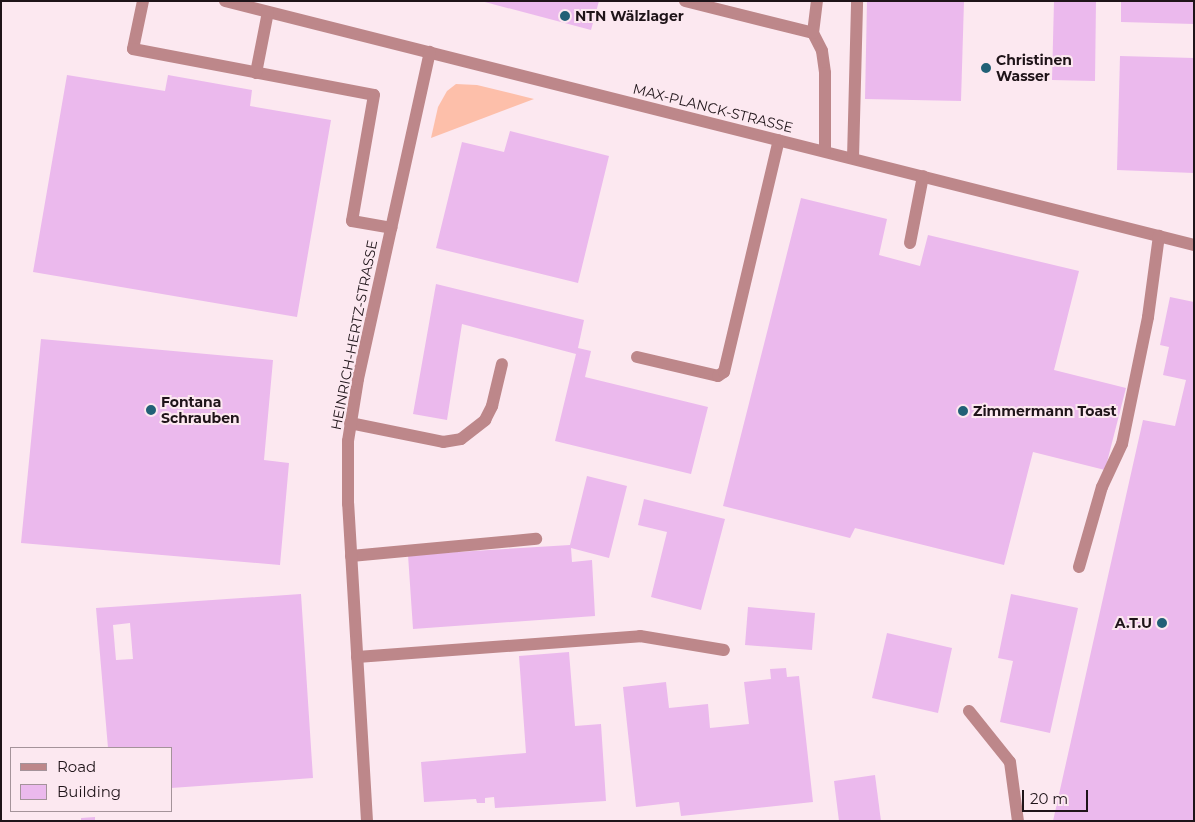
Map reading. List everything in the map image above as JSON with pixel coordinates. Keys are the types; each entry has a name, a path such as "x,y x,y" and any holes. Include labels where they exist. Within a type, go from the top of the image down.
{"street":[{"path":"144,1 133,49 374,95 352,221 391,228"},
{"name":"MAX-PLANCK-STRASSE","path":"225,1 1194,245"},
{"path":"685,1 813,33"},
{"path":"817,1 813,33 822,51 825,74 825,151"},
{"path":"853,158 857,1"},
{"path":"256,72 268,12"},
{"name":"HEINRICH-HERTZ-STRASSE","path":"367,821 348,504 350,424 430,52"},
{"path":"637,357 718,376 724,372 779,140"},
{"path":"910,243 923,176"},
{"path":"1079,567 1102,487 1122,444 1148,318 1159,236"},
{"path":"350,424 443,442 461,439 485,420 492,406 502,364"},
{"path":"351,556 536,539"},
{"path":"357,657 640,636 724,650"},
{"path":"969,711 1010,762 1018,821"}],"shaded area":[{"path":"456,84 477,85 534,99 431,138 438,107 447,91"}],"building":[{"name":"NTN Wälzlager","path":"481,1 599,1 591,30"},
{"path":"867,1 964,1 961,101 865,99"},
{"path":"1054,1 1096,1 1095,81 1052,80"},
{"path":"1121,1 1194,1 1194,24 1121,22"},
{"path":"1120,56 1194,58 1194,173 1117,170"},
{"path":"67,75 165,91 168,75 252,90 250,106 331,120 297,317 33,272"},
{"path":"510,131 609,156 578,283 436,248 462,142 504,152"},
{"path":"801,198 887,219 879,255 920,266 928,235 1079,271 1054,370 1126,388 1105,470 1033,452 1004,565 855,528 850,538 723,506"},
{"path":"436,284 584,320 578,348 591,351 585,377 708,407 691,474 555,441 576,354 462,324 447,420 413,414"},
{"name":"A.T.U","path":"1170,297 1194,302 1194,821 1053,821 1143,420 1175,426 1186,380 1163,375 1169,347 1160,345"},
{"name":"Fontana Schrauben","path":"41,339 273,360 264,460 289,463 280,565 21,543"},
{"path":"587,476 627,486 609,558 571,548 572,562 592,560 595,616 413,629 408,555 570,545"},
{"path":"644,499 725,519 701,610 651,597 667,532 638,525"},
{"path":"301,594 313,778 172,788 172,747 108,747 96,608","holes":["130,623 133,659 116,660 113,625"]},
{"path":"1011,594 1078,608 1050,733 1000,722 1013,661 998,658"},
{"path":"748,607 815,613 812,650 745,645"},
{"path":"887,633 952,648 938,713 872,698"},
{"path":"569,652 575,726 601,724 606,801 495,808 494,797 485,798 485,803 477,803 476,799 424,802 421,762 526,753 519,656"},
{"path":"786,668 787,677 799,676 813,802 681,816 679,802 636,807 623,687 666,682 669,708 708,704 710,728 749,724 744,682 771,679 770,669"},
{"path":"875,775 881,821 839,821 834,781"},
{"path":"95,817 95,821 81,821 81,818"}],"place":[{"name":"NTN Wälzlager","path":"565,16"},
{"name":"Christinen Wasser","path":"986,68"},
{"name":"Fontana Schrauben","path":"151,410"},
{"name":"Zimmermann Toast","path":"963,411"},
{"name":"A.T.U","path":"1162,623"}]}
